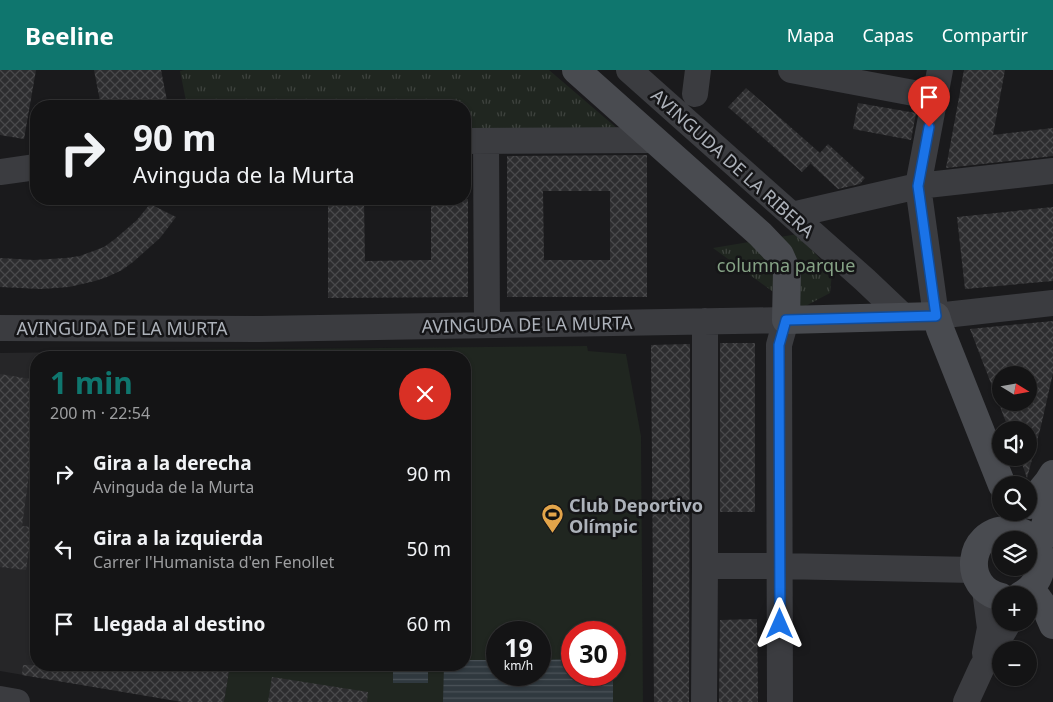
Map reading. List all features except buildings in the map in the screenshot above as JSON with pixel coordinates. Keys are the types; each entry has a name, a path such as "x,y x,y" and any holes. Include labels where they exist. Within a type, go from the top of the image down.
{"street":[{"name":"AVINGUDA DE LA RIBERA","path":"576,70 760,234 780,255 787,271 786,320"},
{"name":"AVINGUDA DE LA RIBERA","path":"629,70 865,280 904,318"},
{"path":"790,70 935,96"},
{"path":"940,70 918,186 936,316 998,476"},
{"path":"487,325 476,141 655,140"},
{"path":"0,172 30,169"},
{"path":"792,215 918,186 1053,171"},
{"name":"AVINGUDA DE LA MURTA","path":"0,328 260,329 904,318 1053,303"},
{"path":"780,702 779,345 786,320"},
{"path":"704,702 705,321"},
{"path":"1037,495 1053,474"},
{"path":"1021,586 1037,581 1041,572 1053,499"},
{"path":"1004,586 974,560 976,550 982,541 1010,521"},
{"path":"1015,521 1018,531 1026,534 1044,553"},
{"path":"705,566 780,566 992,588"},
{"path":"1037,605 1047,611 1053,625"},
{"path":"982,667 992,624"},
{"path":"966,702 982,667 1004,631"},
{"path":"0,699 17,702"}],"shaded area":[{"path":"0,353 30,353 30,671 186,671 181,702 0,671"},
{"path":"561,659 561,686 613,686 613,702 443,702 444,671 471,671 471,660 486,660 486,686 551,686 551,660"},
{"path":"340,671 388,671 340,672"},
{"path":"393,671 428,671 428,683 393,683"}],"green space":[{"path":"549,70 618,129 471,130 471,100 186,100 180,71"},
{"name":"columna parque","path":"798,234 832,273 830,293 798,310 713,248"},
{"name":"Club Deportivo Olímpic","path":"587,346 588,351 626,354 641,436 643,702 224,702 229,671 471,671 471,351 160,351"}],"place":[{"name":"Club Deportivo Olímpic","path":"553,534"}],"route":[{"path":"780,624 779,345 786,320 936,316 918,186 929,127"}]}
